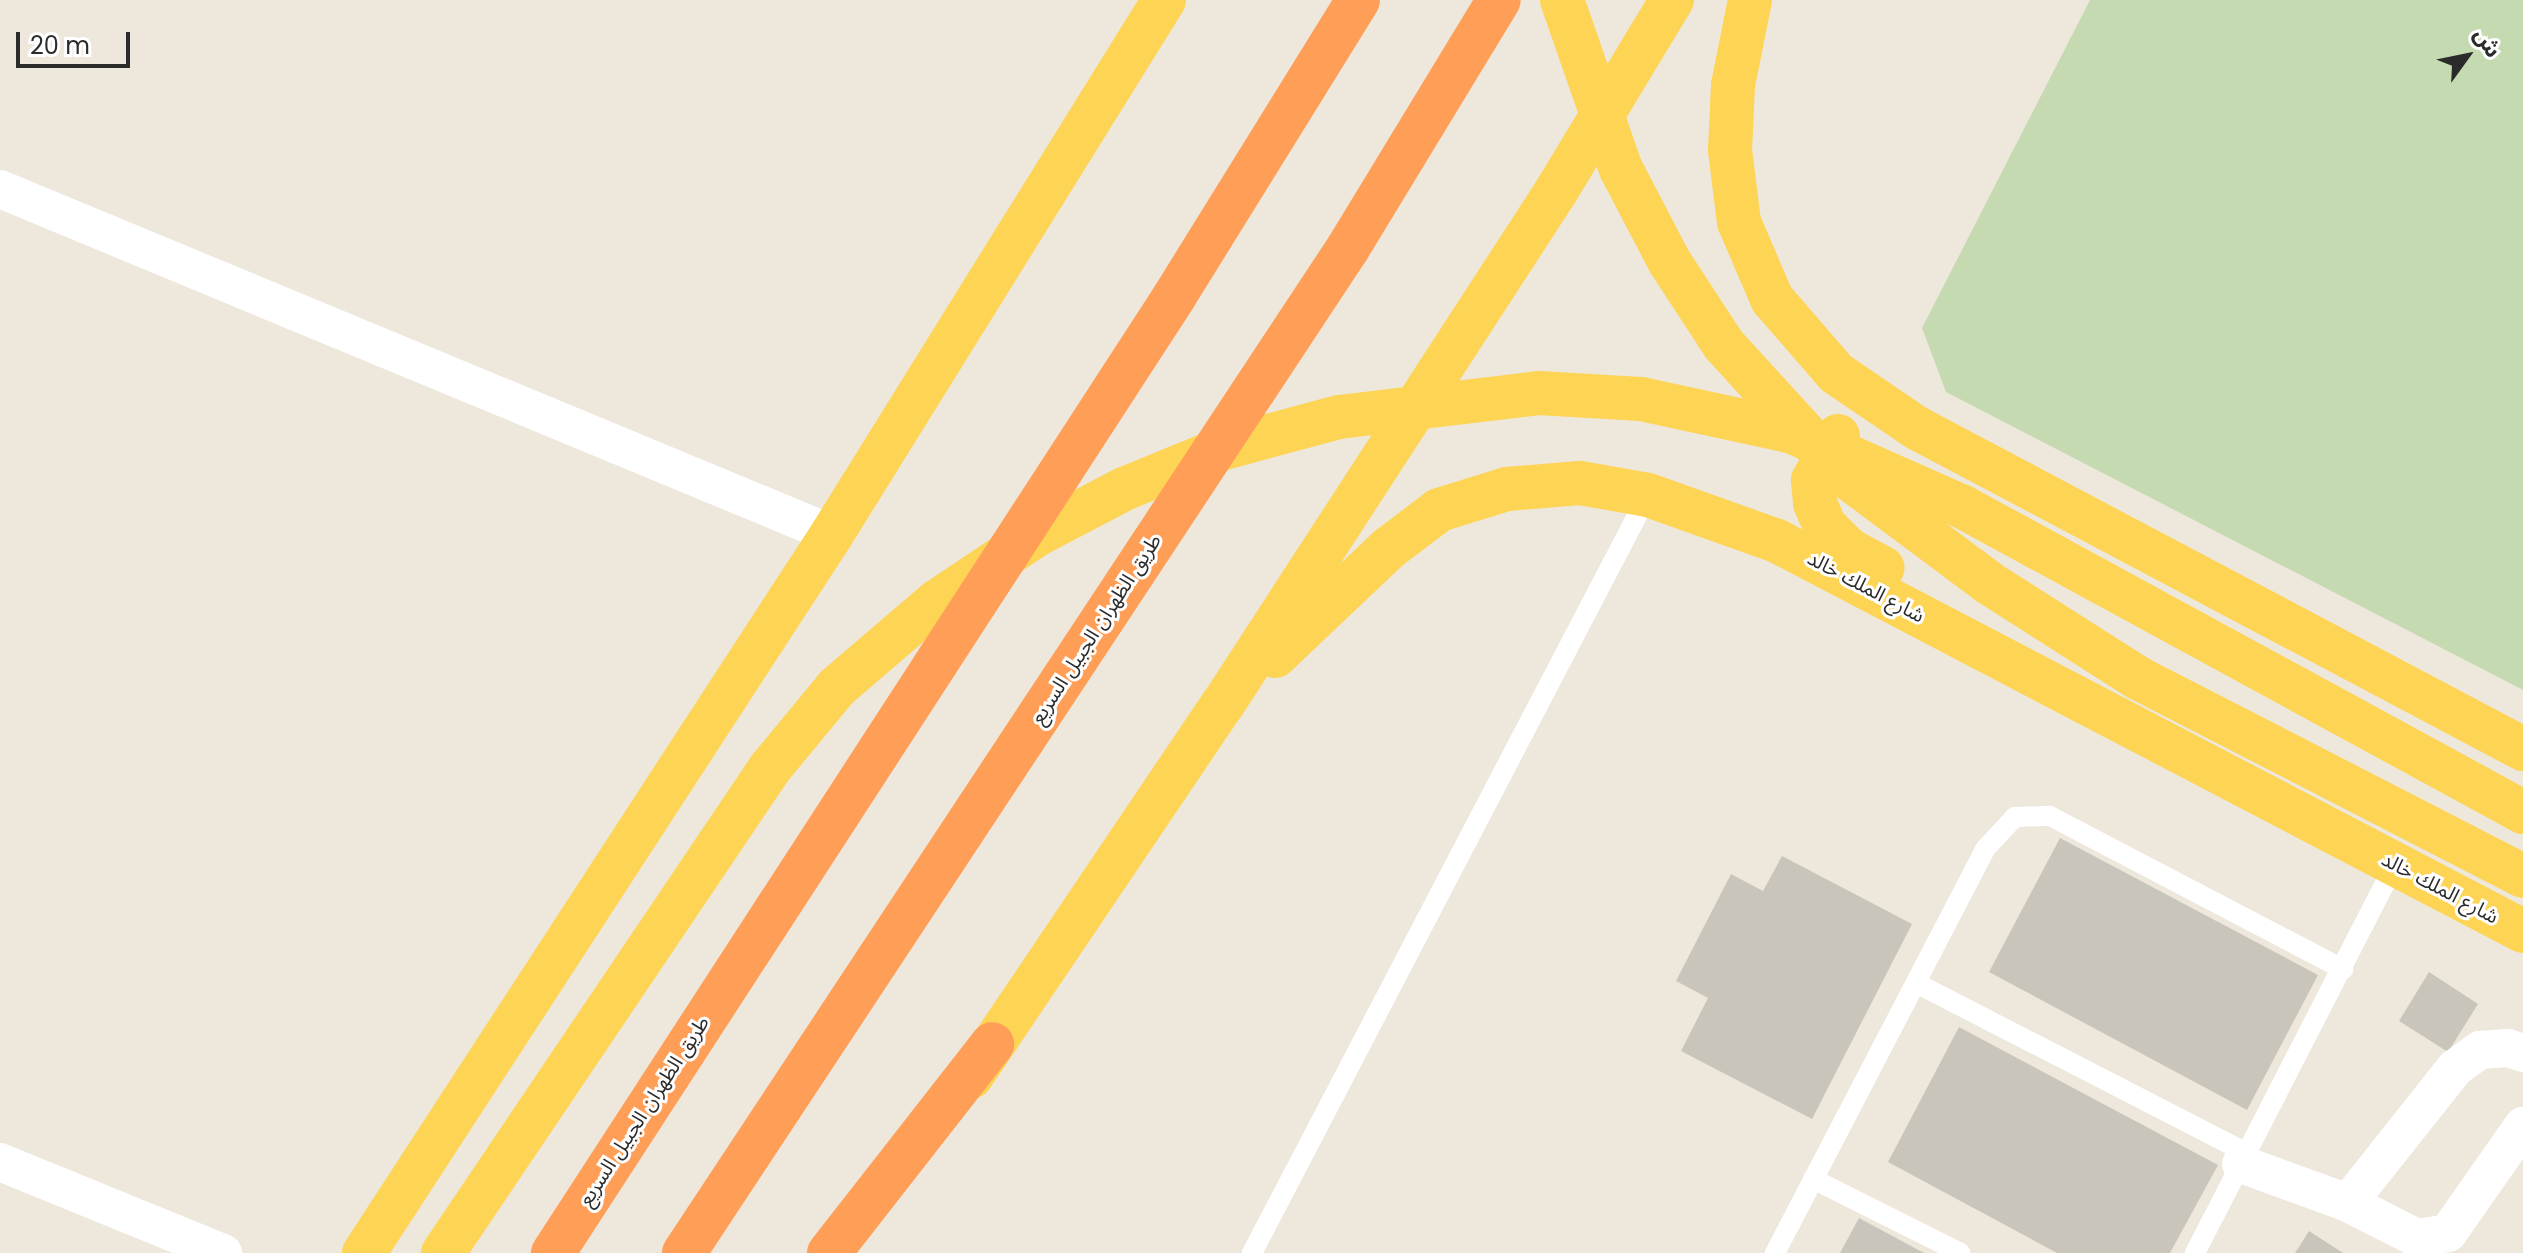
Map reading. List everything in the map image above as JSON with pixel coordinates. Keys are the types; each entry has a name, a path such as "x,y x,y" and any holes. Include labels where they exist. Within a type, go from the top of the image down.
{"highway":[{"name":"طريق الظهران الجبيل السريع","path":"553,1253 1174,297 1358,0"},
{"name":"طريق الظهران الجبيل السريع","path":"684,1253 1348,248 1499,0"},
{"path":"829,1253 992,1044"}],"main road":[{"path":"364,1253 832,534 1164,0"},
{"path":"1562,0 1621,169 1669,261 1724,345 1839,471 1989,583 2138,678 2523,876"},
{"path":"856,1253 992,1044 1223,704 1547,206 1672,0"},
{"path":"1750,0 1733,85 1730,150 1739,222 1772,299 1827,363 1917,428 2523,749"},
{"path":"443,1253 770,768 837,687 936,602 1038,534 1124,489 1224,448 1339,417 1539,393 1641,399 1793,432 1963,507 2523,812"},
{"path":"1917,428 1885,417 1844,429 1822,458 1813,480 1825,526 1849,550 1962,610 2033,675"},
{"name":"شارع الملك خالد","path":"1223,704 1389,548 1439,510 1507,489 1566,484 1648,495 1777,541 2523,931"}],"street":[{"path":"0,189 832,534"},
{"path":"2348,1203 2455,1068 2480,1050 2508,1048 2523,1053"},
{"path":"2244,1158 2348,1203 2417,1238 2448,1233 2523,1126"},
{"path":"0,1162 223,1253"}],"lane":[{"path":"1252,1253 1648,495"},
{"path":"1775,1253 1985,849 2015,817 2050,816 2343,969"},
{"path":"2195,1253 2395,864"},
{"path":"1916,983 2244,1158"},
{"path":"1813,1179 1961,1253"}],"green space":[{"path":"2090,0 2523,0 2523,690 1946,392 1922,328"}],"building":[{"path":"2060,838 2318,975 2247,1110 1989,972"},
{"path":"1782,856 1912,924 1812,1119 1681,1051 1708,998 1676,981 1731,874 1763,891"},
{"path":"2429,972 2478,1004 2448,1052 2399,1021"},
{"path":"1959,1027 2218,1165 2170,1253 2057,1253 1888,1162"},
{"path":"1859,1218 1924,1253 1840,1253"},
{"path":"2309,1231 2343,1253 2295,1253"}]}
